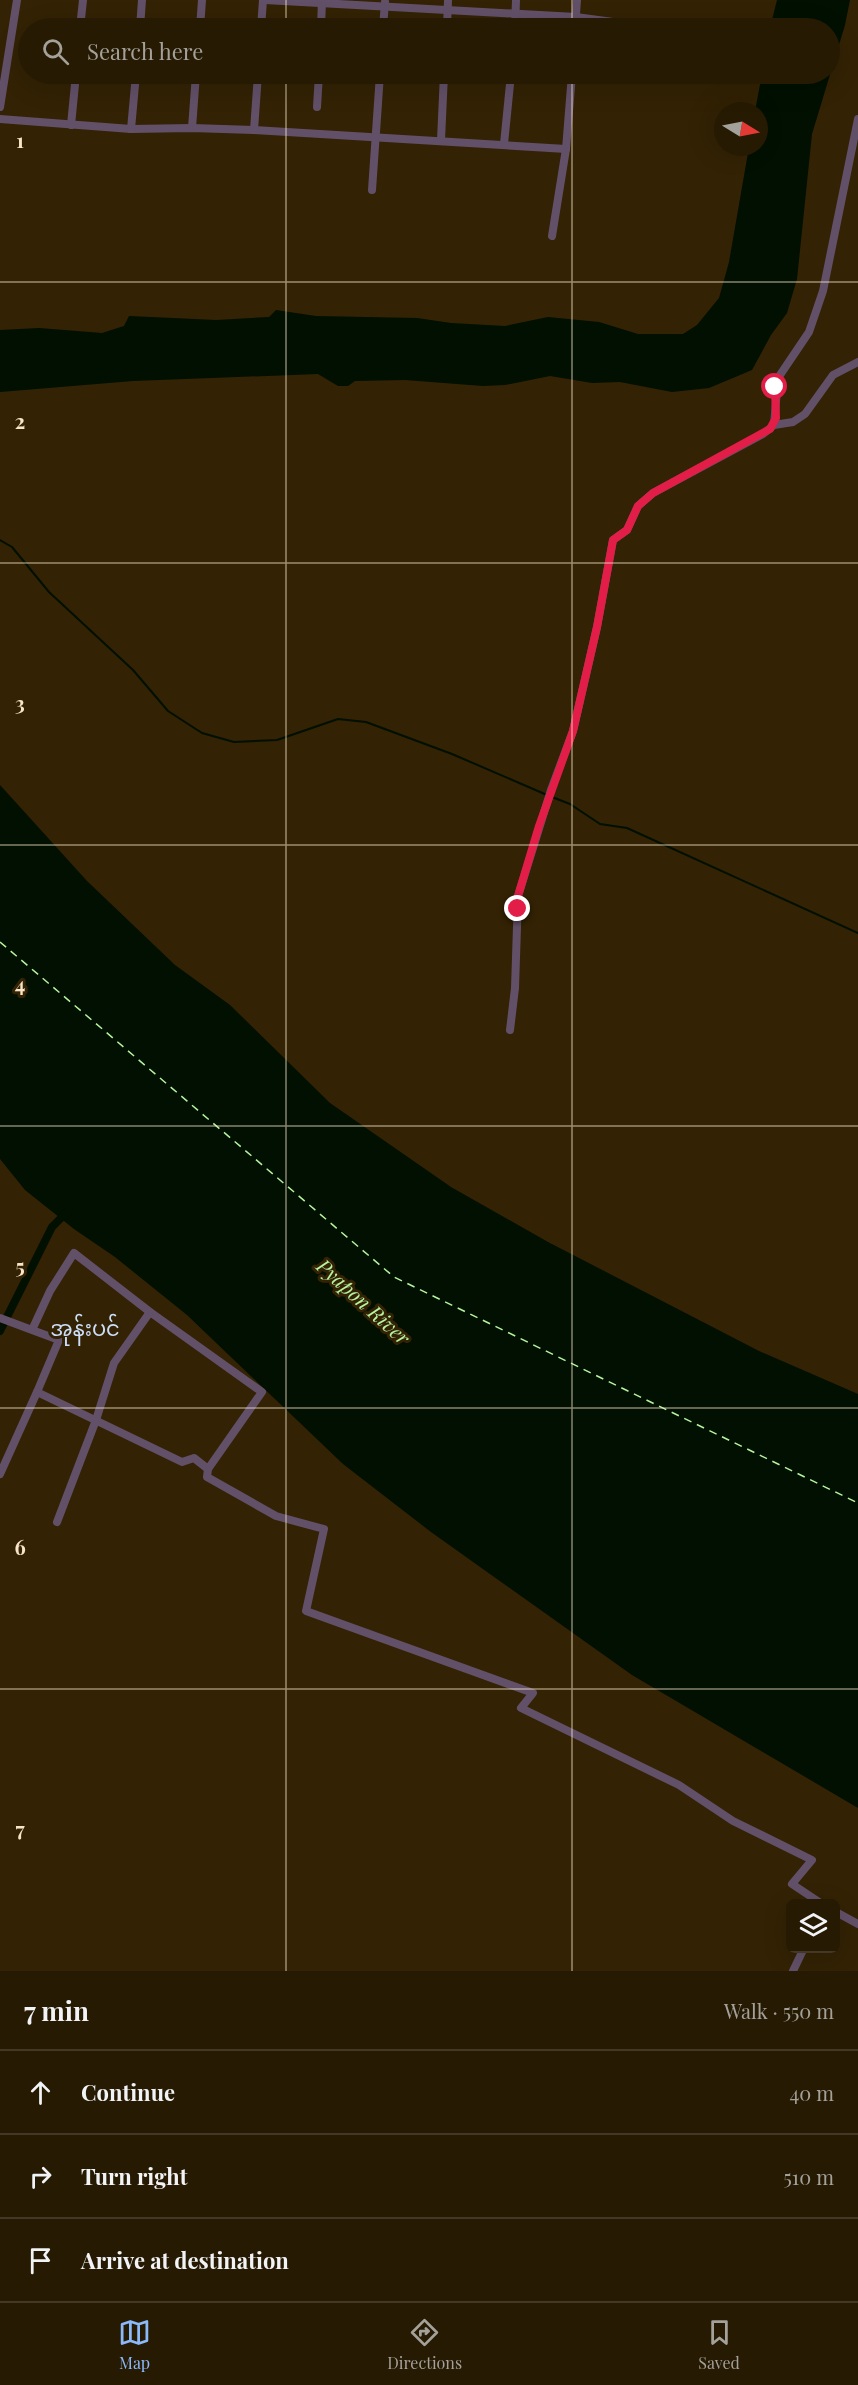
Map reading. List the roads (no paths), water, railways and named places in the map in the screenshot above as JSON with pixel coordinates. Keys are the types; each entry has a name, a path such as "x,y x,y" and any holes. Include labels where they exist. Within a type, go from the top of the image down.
{"street":[{"path":"0,107 17,0"},
{"path":"81,18 83,0"},
{"path":"141,18 142,0"},
{"path":"201,18 202,0"},
{"path":"262,18 264,0 448,4 516,15 583,18"},
{"path":"516,0 516,18"},
{"path":"576,17 577,0"},
{"path":"321,18 322,1"},
{"path":"384,18 385,3"},
{"path":"71,125 75,84"},
{"path":"131,129 135,84"},
{"path":"192,128 195,84"},
{"path":"255,130 257,84"},
{"path":"317,107 318,84"},
{"path":"372,190 379,84"},
{"path":"441,140 444,84"},
{"path":"504,144 510,84"},
{"path":"552,236 566,149 571,84"},
{"path":"0,119 131,129 255,130 566,149"},
{"path":"774,425 778,378 809,332 822,291 858,119"},
{"path":"510,1030 515,988 518,896 551,790 573,731 615,537 627,530 638,506 653,493 764,434 774,425 793,422 805,414 833,375 858,362"},
{"path":"32,1329 50,1291 74,1253 150,1312 262,1392 208,1469 207,1477 276,1516 324,1528 306,1611 533,1694 521,1708 679,1785 733,1821 812,1860 792,1884 814,1899"},
{"path":"57,1522 96,1420 114,1364 150,1312"},
{"path":"0,1474 59,1340 3,1320"},
{"path":"37,1392 182,1462 194,1458 208,1469"},
{"path":"840,1914 858,1923"},
{"path":"794,1971 802,1953"}],"water":[{"path":"777,0 850,0 840,42 840,18 772,18"},
{"path":"760,84 827,84 812,134 797,279 787,313 771,335 752,370 709,388 672,392 620,382 592,383 550,376 505,385 483,386 405,380 355,381 348,386 338,386 318,374 133,381 0,392 0,330 39,328 102,333 124,326 129,316 216,320 269,317 276,310 316,316 417,318 451,323 505,326 548,317 599,322 638,334 683,334 697,325 719,298 729,262 747,156 768,156 768,102 757,102"},
{"name":"Pyapon River","path":"0,785 87,881 175,965 230,1005 330,1103 451,1187 548,1242 759,1351 858,1394 858,1808 632,1675 431,1532 343,1464 187,1315 115,1257 74,1229 25,1190 0,1159"}],"waterway":[{"path":"0,540 12,547 49,592 133,670 168,711 202,733 234,742 277,740 338,719 366,722 452,754 547,795"},
{"path":"552,797 570,804 600,824 627,828 858,933"},
{"path":"0,1331 52,1227 69,1210"}],"district":[{"name":"အုန်းပင်","path":"85,1329"}]}
